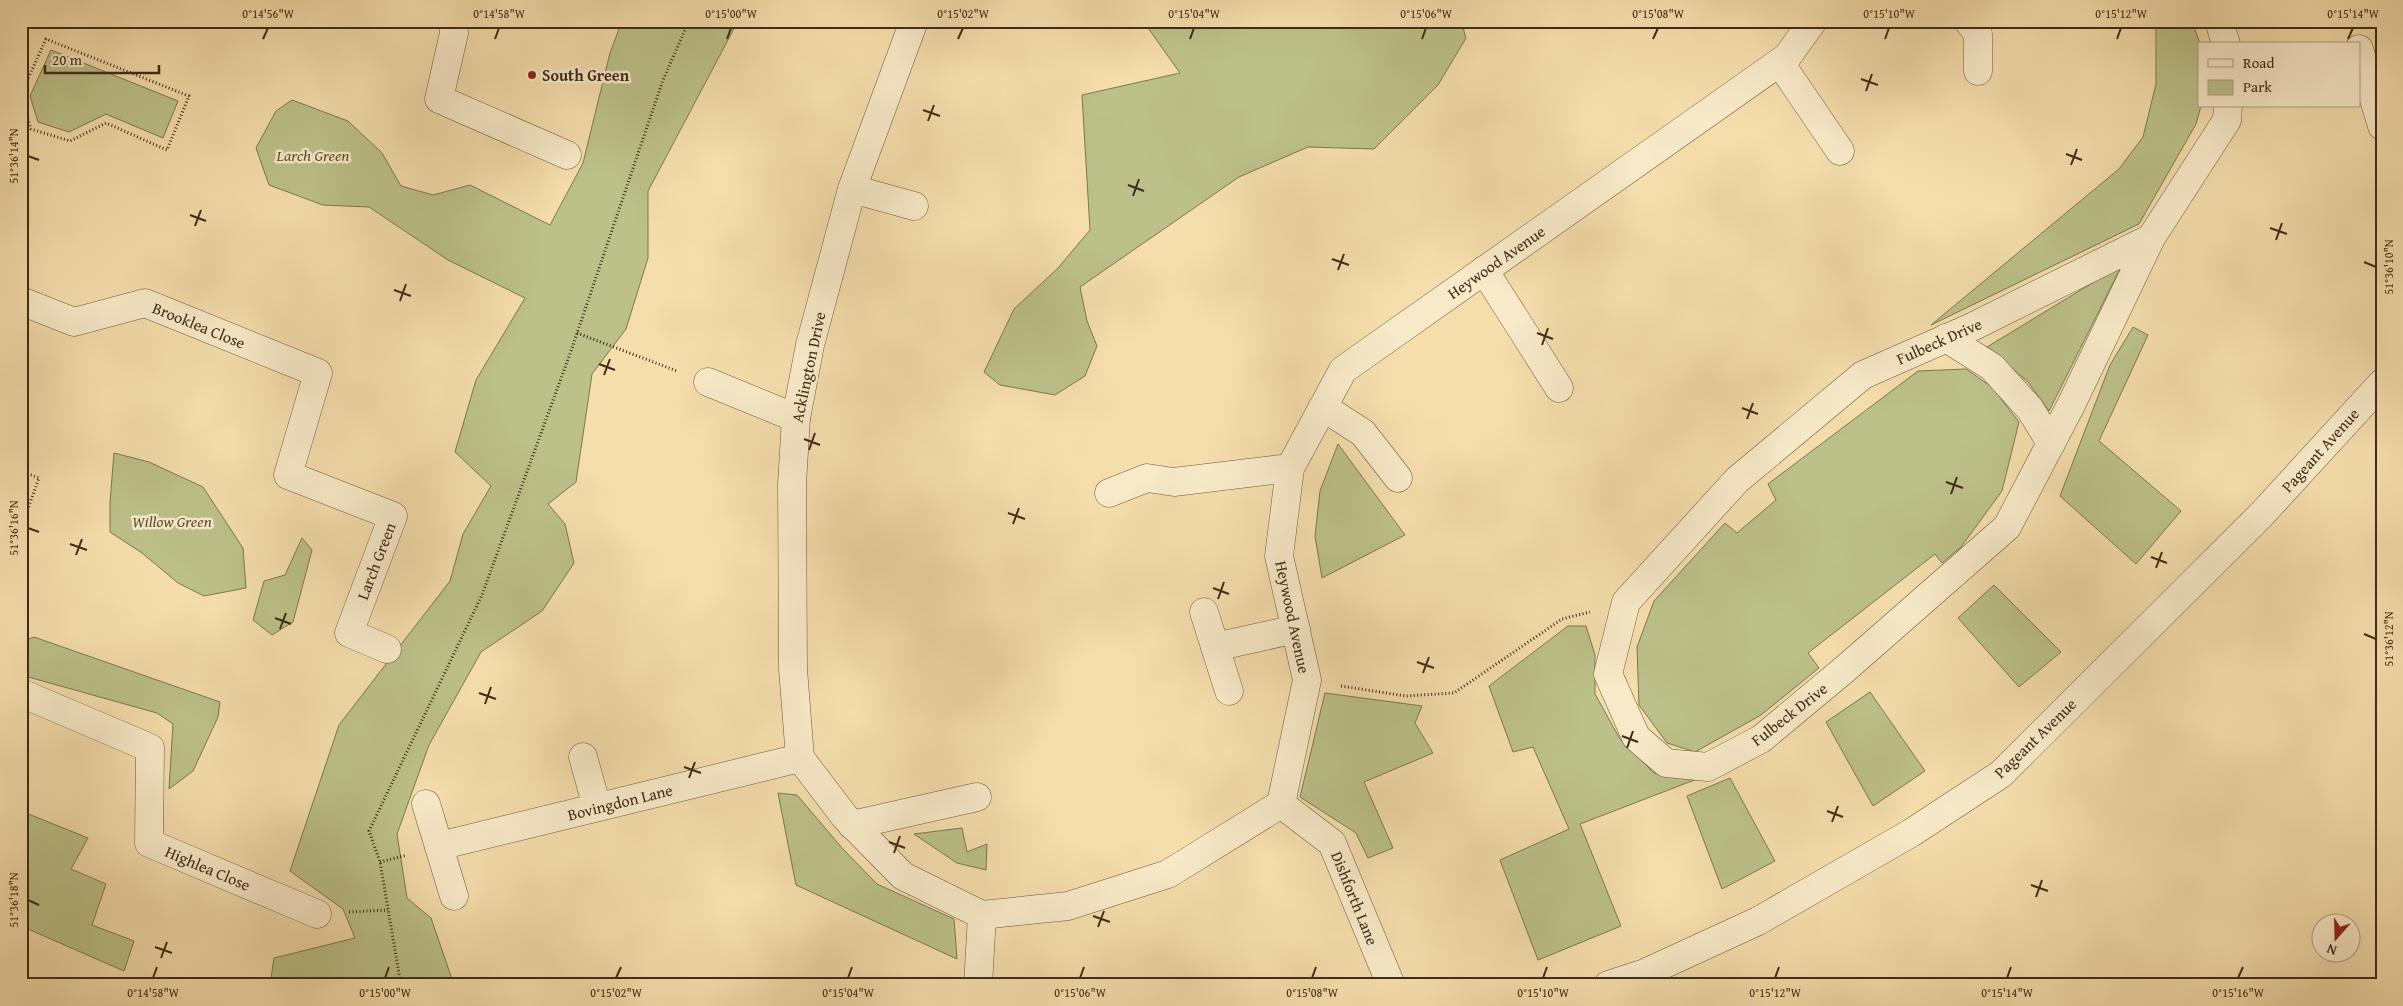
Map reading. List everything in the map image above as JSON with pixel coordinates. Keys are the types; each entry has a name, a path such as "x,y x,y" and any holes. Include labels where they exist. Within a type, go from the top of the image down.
{"street":[{"path":"453,21 454,34 439,99 567,155"},
{"name":"Acklington Drive","path":"800,758 793,669 792,484 796,418 810,345 852,189 914,21"},
{"name":"Heywood Avenue","path":"1281,804 1307,680 1279,556 1290,468 1343,370 1780,63 1787,57 1813,21"},
{"path":"1968,21 1978,34 1978,70"},
{"path":"2219,21 2225,42"},
{"path":"2360,50 2382,126"},
{"path":"1780,63 1840,151"},
{"name":"Fulbeck Drive","path":"2151,238 1946,338 1863,375 1737,480 1626,602 1608,674 1636,737 1666,763 1708,767 1761,739 1846,668 2007,527 2051,443 2151,238 2227,120 2228,108"},
{"path":"852,189 914,206"},
{"path":"1484,270 1559,388"},
{"name":"Brooklea Close","path":"21,301 74,322 145,303 318,373"},
{"path":"1946,338 1992,367 2030,409 2051,443"},
{"name":"Larch Green","path":"318,373 288,475 393,516 349,633 387,649"},
{"path":"708,382 796,418"},
{"name":"Pageant Avenue","path":"1608,985 1645,973 1758,922 1911,833 2001,774 2262,514 2382,382"},
{"path":"1323,407 1363,433 1398,478"},
{"path":"1110,493 1147,478 1174,482 1290,468"},
{"path":"1204,612 1229,691"},
{"path":"1215,647 1296,629"},
{"name":"Highlea Close","path":"21,693 150,748 149,843 317,914"},
{"path":"583,757 597,807"},
{"path":"800,758 852,825 903,876 982,916 1068,906 1168,874 1281,804"},
{"name":"Bovingdon Lane","path":"439,846 800,758"},
{"path":"852,825 977,797"},
{"path":"426,804 454,896"},
{"name":"Dishforth Lane","path":"1281,804 1332,843 1391,985"},
{"path":"978,985 982,916"}],"path":[{"path":"401,985 380,862 369,831 482,595 577,334 663,80 689,21"},
{"path":"46,39 189,96 167,150 106,123 70,142 31,128 21,96 46,39"},
{"path":"577,334 708,382"},
{"path":"21,472 39,478 21,528"},
{"path":"1307,680 1406,696 1454,694 1562,619 1626,602"},
{"path":"317,914 388,910"}],"green space":[{"path":"622,21 738,21 648,191 648,258 626,329 592,374 576,482 548,504 565,524 574,563 542,611 481,652 429,745 397,834 407,898 431,918 454,985 270,985 274,958 355,938 343,909 290,871 339,725 450,581 463,534 491,486 455,452 476,380 525,298 448,260 369,207 323,205 269,185 256,148 276,111 292,100 348,121 382,153 401,186 433,195 470,185 550,225 583,163 610,53"},
{"path":"1143,21 1461,21 1466,38 1438,85 1374,149 1308,147 1239,177 1080,287 1087,321 1097,346 1085,376 1055,395 1000,385 984,372 1014,309 1058,268 1090,230 1082,95 1180,73"},
{"path":"2156,21 2193,24 2199,42 2198,108 2200,108 2196,124 2139,224 1931,325 2119,169 2143,137 2156,84"},
{"path":"51,50 178,101 163,138 106,114 69,132 38,122 30,96"},
{"path":"2122,265 2049,411 2028,382 1987,347"},
{"path":"2133,327 2148,335 2099,441 2181,511 2136,564 2060,496 2110,365"},
{"path":"1966,369 1992,387 2019,422 2002,491 1961,547 1942,563 1935,554 1808,653 1819,668 1761,715 1695,752 1667,743 1639,705 1637,647 1654,601 1725,523 1737,533 1776,500 1768,484 1918,371"},
{"path":"1338,444 1405,535 1322,578 1315,536 1320,491"},
{"name":"Willow Green","path":"114,453 149,462 203,487 243,548 246,588 204,596 178,583 142,553 110,532 110,502"},
{"path":"302,538 312,550 293,622 272,635 253,620 264,581 285,575"},
{"path":"1994,585 2061,652 2019,687 1958,618"},
{"path":"1568,626 1586,626 1595,655 1595,694 1620,739 1654,773 1697,779 1580,824 1621,926 1538,960 1500,860 1569,829 1533,747 1513,752 1489,686"},
{"path":"34,637 220,702 218,717 193,771 169,789 173,724 157,713 21,675 21,642"},
{"path":"1870,692 1925,771 1873,806 1826,722"},
{"path":"1325,693 1422,706 1415,723 1433,753 1364,782 1393,848 1368,858 1356,833 1300,797"},
{"path":"1730,778 1775,861 1722,889 1687,796"},
{"path":"778,793 797,795 842,848 877,884 954,919 957,959 796,885"},
{"path":"21,811 88,838 71,869 106,884 92,925 134,941 124,971 21,926"},
{"path":"962,828 967,852 987,844 986,870 957,863 914,834"}],"place":[{"name":"South Green","path":"532,75"}]}
